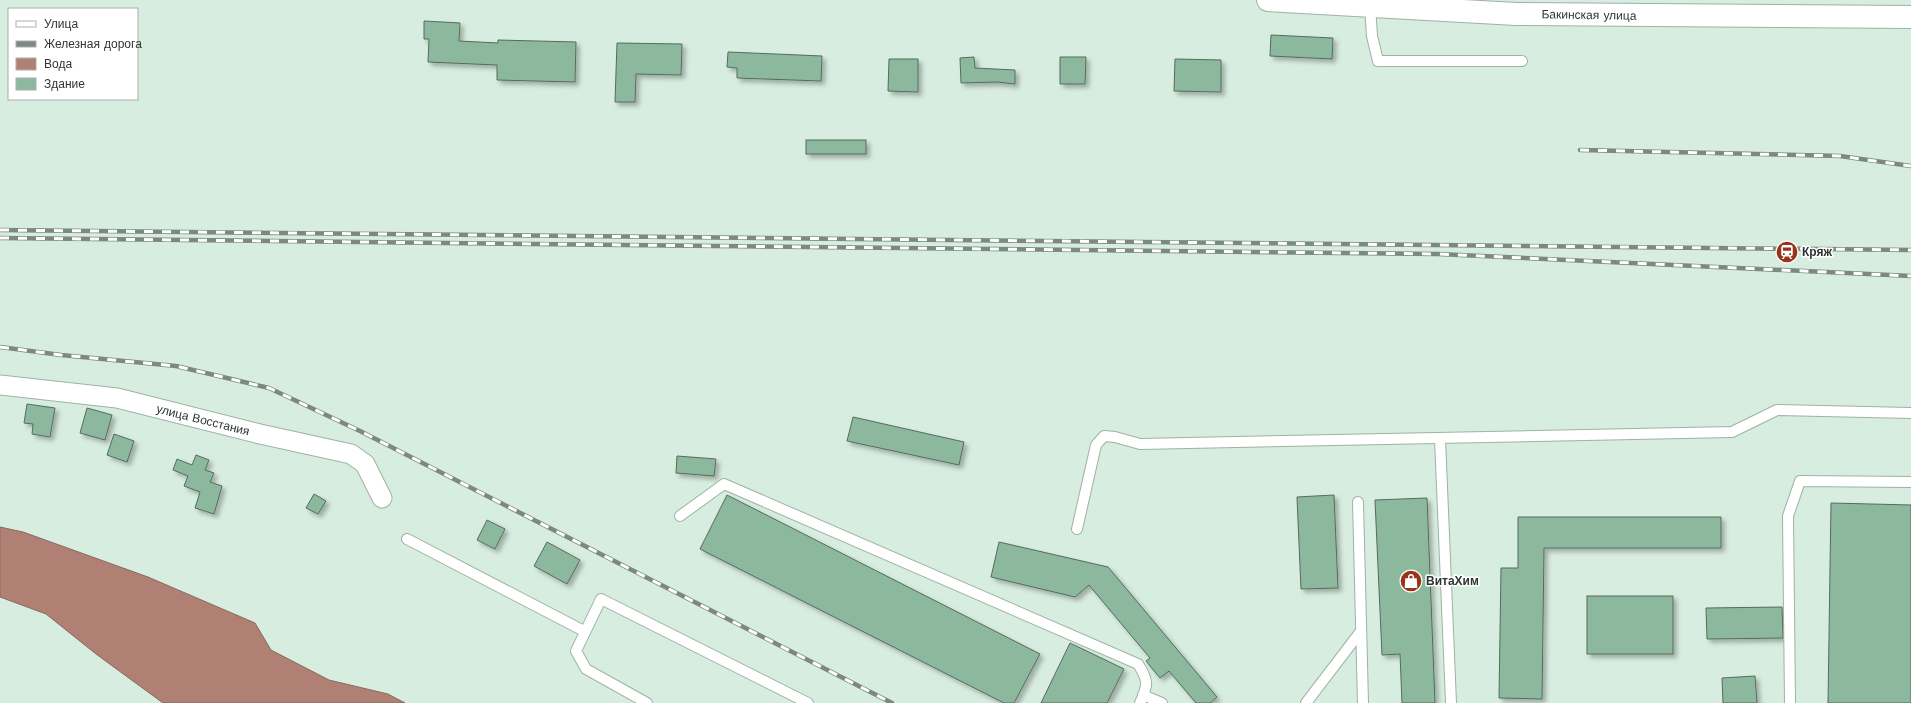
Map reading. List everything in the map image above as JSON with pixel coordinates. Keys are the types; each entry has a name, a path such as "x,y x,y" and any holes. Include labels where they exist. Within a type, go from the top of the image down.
{"main road":[{"name":"Бакинская улица","path":"1268,0 1370,6 1515,7 1911,16"}],"street":[{"name":"улица Восстания","path":"0,384 117,398 260,434 351,454 365,464 382,498"}],"lane":[{"path":"1370,6 1372,36 1378,61 1522,61"},
{"path":"1077,529 1096,445 1104,436 1115,437 1140,444 1732,432 1777,410 1911,413"},
{"path":"1440,439 1451,703"},
{"path":"1790,703 1788,516 1800,481 1911,482"},
{"path":"680,516 724,484 1138,664 1146,676 1147,688 1141,699 1162,703"},
{"path":"1358,502 1363,703"},
{"path":"407,539 584,631"},
{"path":"647,703 586,669 576,651 584,631 601,599 808,703"},
{"path":"1306,703 1361,631"}],"water":[{"path":"0,527 23,532 148,577 255,623 271,650 329,680 388,694 405,703 163,703 96,654 46,614 0,597"}],"building":[{"path":"424,21 460,23 459,41 498,43 498,40 576,42 575,82 497,80 497,65 428,62 429,39 424,39"},
{"path":"1271,35 1333,38 1332,59 1270,56"},
{"path":"617,43 682,44 681,75 636,74 635,102 615,102"},
{"path":"728,52 822,56 821,81 737,78 737,68 727,67"},
{"path":"974,57 975,68 1015,70 1015,84 997,82 961,83 960,58"},
{"path":"1060,57 1086,57 1085,84 1060,84"},
{"path":"889,59 918,59 918,92 888,91"},
{"path":"1175,59 1221,60 1221,92 1174,91"},
{"path":"806,140 866,140 866,154 806,154"},
{"path":"27,404 55,408 50,437 32,434 33,424 24,423"},
{"path":"87,408 112,415 105,440 80,433"},
{"path":"853,417 964,442 959,465 847,441"},
{"path":"114,434 134,441 127,462 107,455"},
{"path":"196,455 209,460 205,470 214,473 210,482 222,486 214,514 195,508 200,492 184,486 188,476 173,470 177,459 192,465"},
{"path":"677,456 716,459 714,476 676,473"},
{"path":"314,494 326,501 318,514 306,508"},
{"path":"727,495 1040,654 1014,703 1004,703 700,549"},
{"path":"1334,495 1338,588 1301,589 1297,497"},
{"path":"1427,498 1435,703 1402,703 1400,654 1382,655 1375,500"},
{"path":"1831,503 1911,505 1911,703 1828,703"},
{"path":"1518,517 1721,517 1721,548 1544,548 1542,699 1499,698 1501,568 1518,568"},
{"path":"487,520 505,529 495,549 477,540"},
{"path":"547,542 580,560 567,584 534,566"},
{"path":"999,542 1108,567 1217,697 1210,703 1196,703 1169,671 1160,678 1146,661 1150,658 1089,585 1075,597 991,577"},
{"path":"1587,596 1673,596 1673,654 1587,654"},
{"path":"1782,607 1783,638 1707,639 1706,608"},
{"path":"1070,643 1124,669 1107,703 1041,703"},
{"path":"1755,676 1757,703 1723,703 1722,678"}],"railway":[{"path":"1580,150 1840,156 1911,166"},
{"path":"0,230 1911,250"},
{"path":"0,238 1438,254 1911,276"},
{"path":"0,347 61,355 176,366 269,388 360,431 892,703"}],"place":[{"name":"Кряж","path":"1787,252"},
{"name":"ВитаХим","path":"1411,581"}]}
